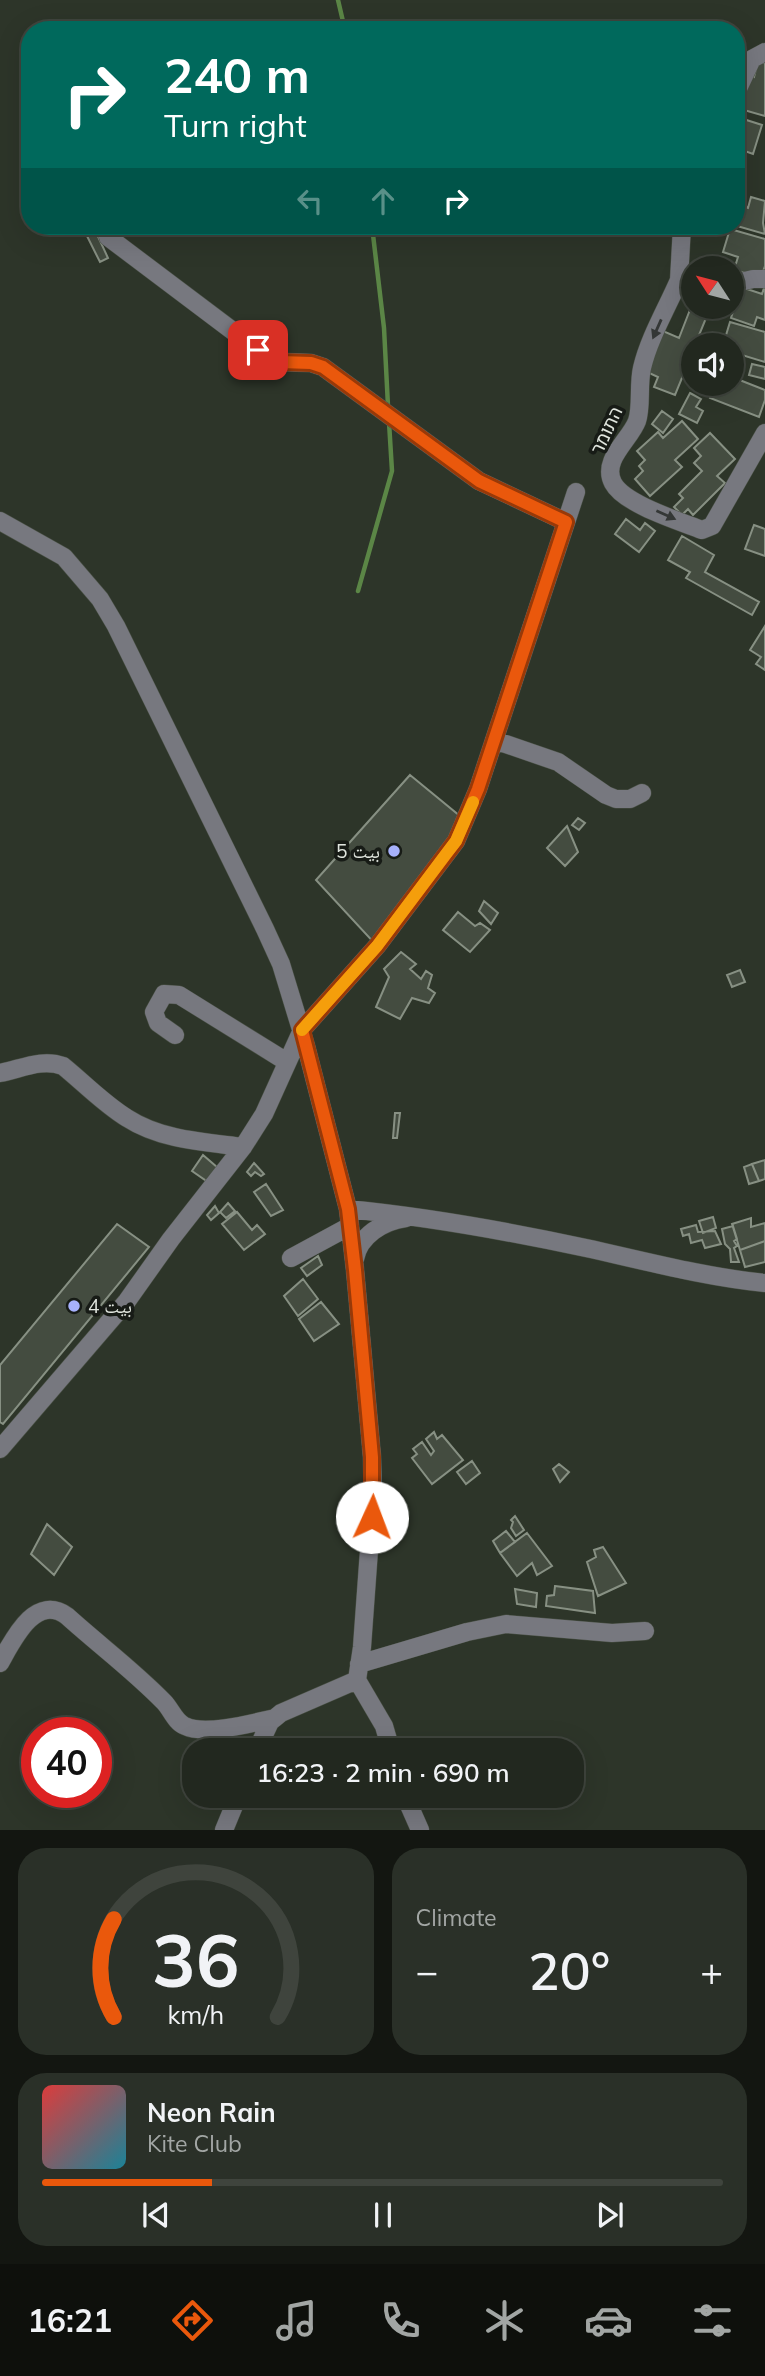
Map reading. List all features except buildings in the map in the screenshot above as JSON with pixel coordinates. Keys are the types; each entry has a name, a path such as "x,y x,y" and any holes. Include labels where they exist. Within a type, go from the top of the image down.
{"street":[{"path":"745,74 752,59 765,52"},
{"path":"683,235 684,256"},
{"path":"108,237 258,350 280,362 311,363 323,367 479,481 566,522"},
{"path":"744,281 765,279"},
{"name":"התומר","path":"681,292 643,364 637,422 614,459 611,468 613,483 627,498 702,530 712,526 765,433"},
{"path":"0,1449 127,1301 171,1239 243,1147 264,1114 302,1030 377,946 456,841 466,821 494,740 576,492"},
{"path":"0,521 64,557 87,582 105,608 281,964 302,1030 349,1217 372,1457 373,1495 358,1672 388,1738"},
{"path":"494,740 558,762 616,799 631,799 642,793"},
{"path":"175,1035 158,1023 154,1012 164,994 179,995 287,1062"},
{"path":"0,1073 43,1062 54,1063 63,1066 127,1118 155,1131 185,1140 243,1147"},
{"path":"291,1258 349,1217 421,1217 521,1234 717,1276 765,1283"},
{"path":"354,1262 357,1248 366,1236 400,1219 421,1217"},
{"path":"0,1663 29,1619 50,1609 60,1611 166,1704 179,1723 186,1727 237,1727 275,1718"},
{"path":"263,1738 270,1722 275,1718 358,1672 467,1632 506,1624 612,1633 645,1631"},
{"path":"224,1830 233,1808"},
{"path":"410,1808 420,1830"}],"waterway":[{"path":"338,0 343,21"},
{"path":"373,235 384,328 388,406"},
{"path":"358,591 392,471 389,422"}],"slow traffic":[{"path":"302,1030 377,946 456,841 473,802"}],"place":[{"name":"بيت 5","path":"394,851"},
{"name":"بيت 4","path":"74,1306"}],"route":[{"path":"258,350 280,362 311,363 323,367 479,481 566,522 478,789 456,841 377,946 302,1030 348,1209 372,1457 372,1517"}]}
